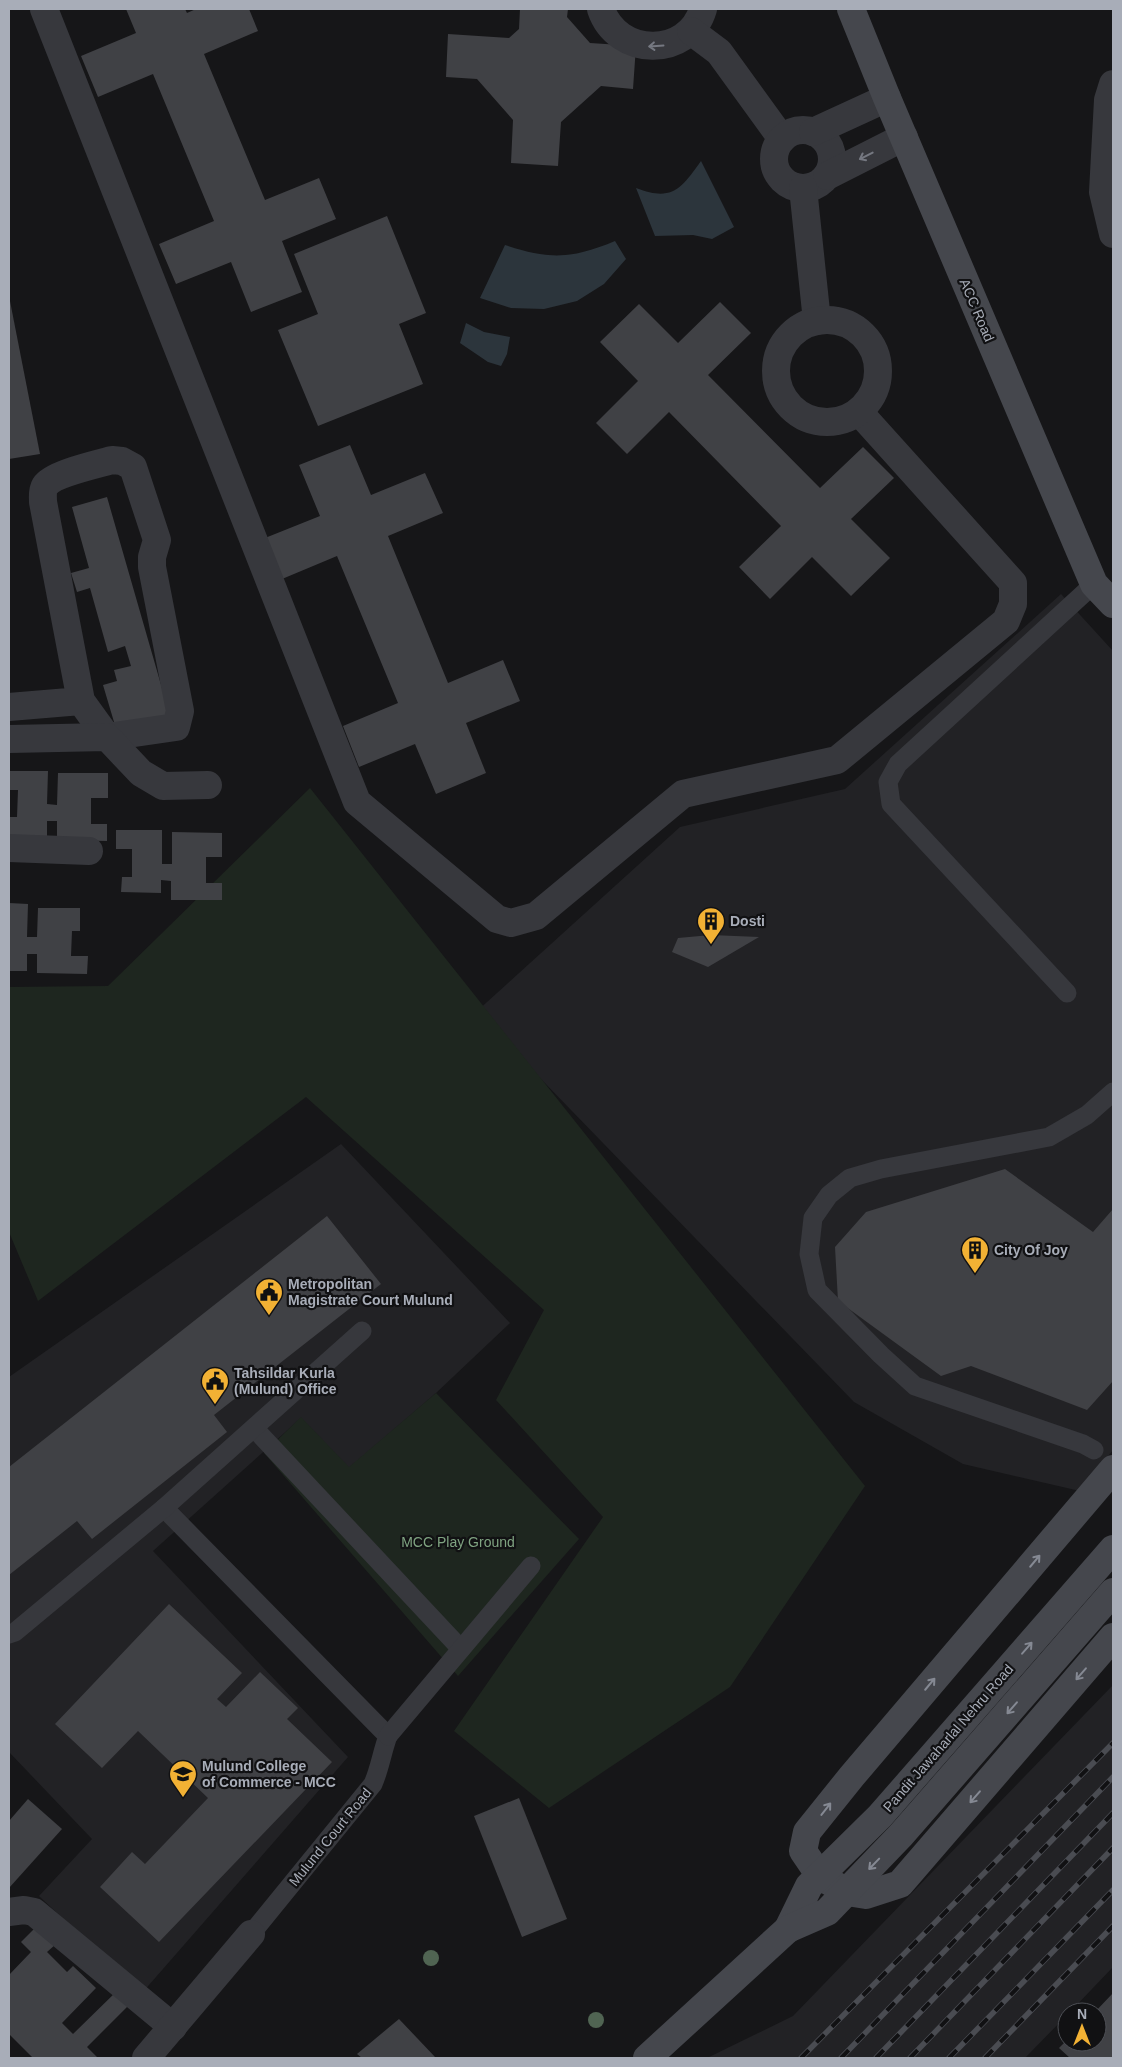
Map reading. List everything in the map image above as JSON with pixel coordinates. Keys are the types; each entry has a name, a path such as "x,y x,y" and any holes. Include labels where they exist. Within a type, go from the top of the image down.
{"main road":[{"name":"ACC Road","path":"851,9 1094,584 1113,604"},
{"path":"1113,1469 852,1776 808,1832 803,1851 820,1876 847,1892 866,1894 900,1884 1113,1637"},
{"name":"Pandit Jawaharlal Nehru Road","path":"788,1929 809,1886 880,1816 1113,1549"},
{"name":"Pandit Jawaharlal Nehru Road","path":"788,1929 827,1912 847,1892 901,1835 1113,1592"},
{"path":"647,2058 788,1929"}],"street":[{"path":"44,9 357,802 497,919 511,923 536,916 683,794 837,760 1006,621 1013,604 1013,583 860,412"},
{"path":"601,9 603,16 613,30 627,41 643,46 661,46 677,41 697,20 782,139"},
{"path":"1113,84 1108,100 1103,192 1113,234"},
{"path":"813,132 887,98"},
{"path":"800,130 813,132 826,140 833,158 832,167 821,183 803,188 793,187 778,175 774,157 776,147 782,139 790,133 800,130"},
{"path":"827,176 904,137"},
{"path":"803,188 817,321"},
{"path":"834,320 851,326 865,336 875,351 879,368 877,385 870,399 860,412 845,420 812,421 797,414 786,402 778,388 775,371 778,354 787,338 800,327 817,321 834,320"},
{"path":"9,739 107,737 176,727 180,711 152,568 152,557 157,540 133,467 122,461 112,460 55,478 46,484 43,491 43,502 81,701 107,737 141,773 163,786 208,785"},
{"path":"9,707 81,701"},
{"path":"9,848 89,851"},
{"path":"9,1912 24,1910 34,1912 173,2027"},
{"name":"Mulund Court Road","path":"146,2058 251,1934"}],"lane":[{"path":"1067,993 891,804 888,782 898,764 1094,584"},
{"path":"1094,1450 1084,1444 915,1386 817,1290 809,1254 813,1218 830,1195 850,1178 881,1169 1049,1137 1087,1115 1113,1092"},
{"path":"9,1634 16,1632 164,1508 362,1331"},
{"path":"254,1428 461,1649"},
{"path":"164,1508 388,1736 531,1566"},
{"name":"Mulund Court Road","path":"251,1934 373,1784 380,1768 388,1736"}],"shaded area":[{"path":"701,161 734,227 712,239 693,235 655,236 636,188 659,194 667,193 681,186"},
{"path":"615,241 626,259 604,284 577,301 544,309 511,308 480,298 505,245 535,253 560,255 586,251"},
{"path":"466,323 484,332 510,337 507,354 501,366 488,362 460,343"},
{"path":"1061,594 1113,651 1113,1450 1080,1491 963,1464 854,1402 476,1012 680,827 845,789"},
{"path":"341,1144 510,1323 436,1393 349,1468 301,1418 153,1551 348,1757 142,1993 39,1896 92,1839 9,1752 9,1377"},
{"path":"1113,1685 1113,1967 1080,2002 1057,2002 1057,2025 1025,2058 707,2058 793,2016"}],"green space":[{"path":"310,788 865,1486 730,1687 549,1808 454,1731 603,1517 496,1400 544,1310 306,1097 38,1301 9,1232 9,987 108,986"},
{"name":"MCC Play Ground","path":"436,1393 579,1539 458,1676 264,1453 301,1417 349,1467"}],"building":[{"path":"126,9 185,9 187,13 196,9 249,9 258,31 204,54 265,200 319,178 336,219 282,241 302,292 251,312 231,262 176,284 159,244 214,221 153,74 98,97 81,56 136,33"},
{"path":"520,9 568,9 567,17 590,43 636,46 633,89 601,86 561,122 558,166 511,163 513,120 477,79 446,77 448,34 509,38 519,29"},
{"path":"387,216 426,313 399,324 423,384 318,426 278,330 318,314 294,254"},
{"path":"9,296 40,454 9,459"},
{"path":"720,302 751,333 708,375 820,488 863,447 894,478 851,519 890,558 851,596 812,557 770,599 739,567 781,526 669,412 627,454 596,423 638,381 600,342 639,304 678,343"},
{"path":"350,445 371,495 425,473 443,513 388,536 448,683 503,660 520,701 466,723 486,773 436,794 415,744 359,767 343,726 398,703 337,556 282,579 265,538 320,516 299,465"},
{"path":"107,497 170,716 117,732 103,685 117,681 114,670 131,666 125,646 108,652 90,588 77,592 71,573 89,568 72,507"},
{"path":"9,771 48,771 47,804 57,805 58,773 108,773 108,798 91,798 91,824 107,824 107,841 57,840 57,821 47,821 47,839 9,839 9,817 17,817 18,790 9,790"},
{"path":"116,830 162,830 162,864 172,864 172,832 222,833 222,857 206,857 206,883 222,883 222,900 171,900 171,881 161,880 161,893 121,892 122,877 132,877 132,849 116,849"},
{"path":"9,903 28,904 27,937 37,937 38,908 80,908 80,931 72,931 71,956 88,956 87,974 37,973 37,954 27,954 27,971 9,971"},
{"name":"Dosti","path":"711,935 759,937 708,967 672,952 678,938"},
{"name":"City Of Joy","path":"1005,1169 1093,1232 1113,1209 1113,1381 1087,1410 971,1366 941,1376 838,1301 835,1247 866,1212"},
{"path":"327,1216 381,1284 214,1415 227,1432 92,1539 77,1521 9,1575 9,1467"},
{"path":"169,1604 242,1673 217,1699 226,1707 260,1672 298,1708 287,1719 332,1762 159,1942 100,1887 132,1852 145,1864 208,1798 138,1731 102,1768 55,1724"},
{"path":"519,1798 567,1919 522,1937 474,1816"},
{"path":"28,1799 62,1829 9,1888 9,1821"},
{"path":"37,1926 56,1944 47,1952 67,1972 73,1966 96,1988 62,2023 73,2034 118,1990 131,2003 87,2047 98,2058 33,2058 9,2034 9,1975 31,1952 21,1942"},
{"path":"1113,1993 1113,2058 1070,2058 1063,2052 1107,2052 1107,2002 1104,2002"},
{"path":"399,2019 436,2058 362,2058 357,2054"}],"railway":[{"path":"801,2058 1113,1743"},
{"path":"841,2058 1113,1777"},
{"path":"876,2058 1113,1813"},
{"path":"910,2058 1113,1848"},
{"path":"949,2058 1113,1890"},
{"path":"985,2058 1113,1926"}],"place":[{"name":"Dosti","path":"711,945"},
{"name":"City Of Joy","path":"975,1274"},
{"name":"Metropolitan Magistrate Court Mulund","path":"269,1316"},
{"name":"Tahsildar Kurla (Mulund) Office","path":"215,1405"},
{"name":"Mulund College of Commerce - MCC","path":"183,1798"}]}
